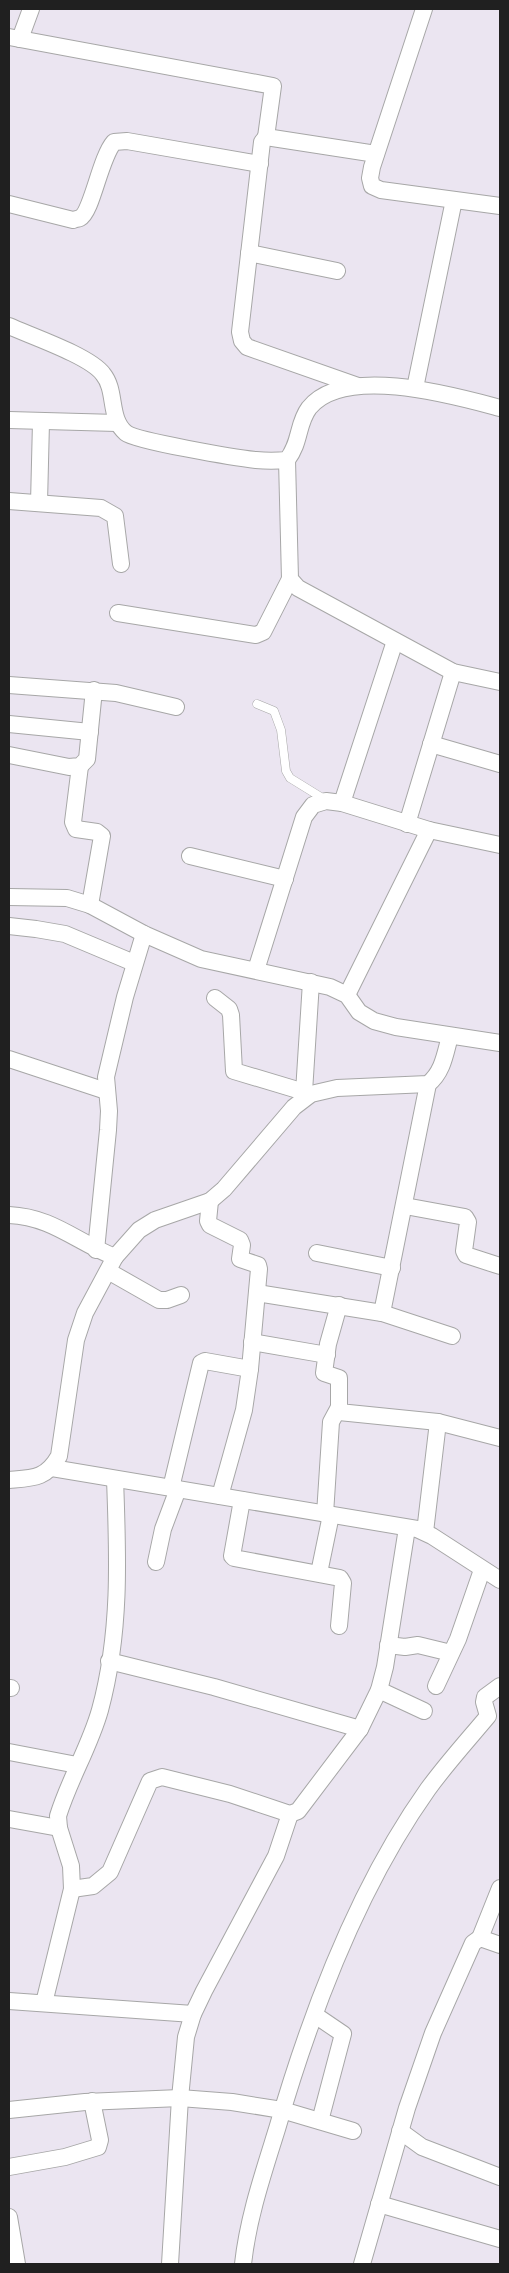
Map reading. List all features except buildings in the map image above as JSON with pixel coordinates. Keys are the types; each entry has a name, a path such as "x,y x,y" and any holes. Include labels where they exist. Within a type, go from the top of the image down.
{"street":[{"path":"31,9 14,38 273,86 266,137 262,142 240,332 242,341 247,347 360,387"},
{"path":"424,9 376,154 370,178 372,186 381,190 500,206"},
{"path":"266,137 376,154"},
{"path":"9,204 73,220 81,218 88,210 103,158 114,142 127,141 260,164"},
{"path":"415,388 454,200"},
{"path":"249,253 337,271"},
{"path":"9,326 91,364 103,374 107,382 117,423 128,434 146,440 256,460 286,460"},
{"path":"118,613 256,635 263,632 290,579 286,460 295,449 308,409 320,397 360,387 415,388 443,393 500,408"},
{"path":"9,420 117,423"},
{"path":"39,503 41,422"},
{"path":"9,501 101,508 109,511 115,516 121,564"},
{"path":"290,579 298,588 453,672 500,682"},
{"path":"342,803 395,641"},
{"path":"408,824 453,672"},
{"path":"9,685 94,690 116,693 176,707"},
{"path":"90,905 102,836 97,832 76,829 73,822 80,766 87,759 94,690"},
{"path":"9,724 90,732"},
{"path":"431,744 500,764"},
{"path":"9,755 69,767 80,766"},
{"path":"256,970 304,818 313,805 326,800 342,803 429,830 500,845"},
{"path":"347,994 429,830"},
{"path":"190,856 285,879"},
{"path":"9,896 67,898 90,905 144,934 200,959 330,987 347,994 359,1012 374,1021 450,1036 500,1043"},
{"path":"9,926 36,928 65,934 134,963"},
{"path":"96,1250 108,1130 109,1111 106,1077 134,963 144,934"},
{"path":"9,1480 37,1478 52,1468 59,1456 76,1340 85,1313 111,1264 139,1230 155,1220 210,1201 224,1188 308,1093 312,982"},
{"path":"215,998 229,1008 231,1015 234,1071 308,1093 337,1088 428,1084 436,1078 441,1068 450,1036"},
{"path":"9,1059 106,1091"},
{"path":"382,1313 428,1084"},
{"path":"210,1201 208,1221 210,1226 240,1240 242,1245 240,1259 259,1266 250,1368 244,1410 220,1496"},
{"path":"405,1206 465,1217 468,1222 464,1251 466,1254 500,1266"},
{"path":"9,1215 35,1218 53,1224 96,1250 111,1264 159,1300 167,1300 181,1295"},
{"path":"317,1253 392,1268"},
{"path":"257,1292 382,1313 452,1336"},
{"path":"319,1573 328,1514 331,1422 338,1409 340,1380 338,1377 324,1373 339,1305"},
{"path":"252,1342 327,1355"},
{"path":"156,1562 174,1489 200,1363 205,1361 250,1368"},
{"path":"338,1409 341,1412 438,1422 500,1438"},
{"path":"426,1532 438,1422"},
{"path":"52,1468 426,1532 500,1580"},
{"path":"44,2003 72,1889 71,1866 59,1828 58,1816 77,1765 100,1713 109,1661 119,1577 115,1479"},
{"path":"242,1500 231,1551 234,1558 319,1573 342,1580 339,1626"},
{"path":"72,1889 93,1886 110,1872 150,1781 153,1779 162,1777 230,1794 290,1814 298,1811 360,1728 379,1690 407,1528"},
{"path":"436,1686 468,1612 482,1570"},
{"path":"388,1645 405,1647 418,1645 451,1653"},
{"path":"109,1661 214,1687 360,1728"},
{"path":"243,2264 246,2237 282,2110 315,2016 352,1925 388,1854 428,1789 488,1716 484,1702 485,1697 500,1686"},
{"path":"379,1690 424,1711"},
{"path":"9,1752 77,1765"},
{"path":"170,2264 180,2098 186,2037 193,2014 276,1856 290,1814"},
{"path":"9,1819 59,1828"},
{"path":"362,2264 400,2131 433,2033 473,1943 480,1938 500,1888"},
{"path":"480,1938 500,1945"},
{"path":"9,2001 193,2014"},
{"path":"315,2016 344,2034 320,2121"},
{"path":"9,2110 92,2102 180,2098 232,2102 282,2110 353,2131"},
{"path":"9,2167 65,2158 98,2147 100,2140 92,2102"},
{"path":"400,2131 422,2147 500,2177"},
{"path":"380,2204 500,2239"},
{"path":"9,2217 17,2264"}],"lane":[{"path":"257,704 274,711 278,719 286,771 290,778 326,800"}]}
